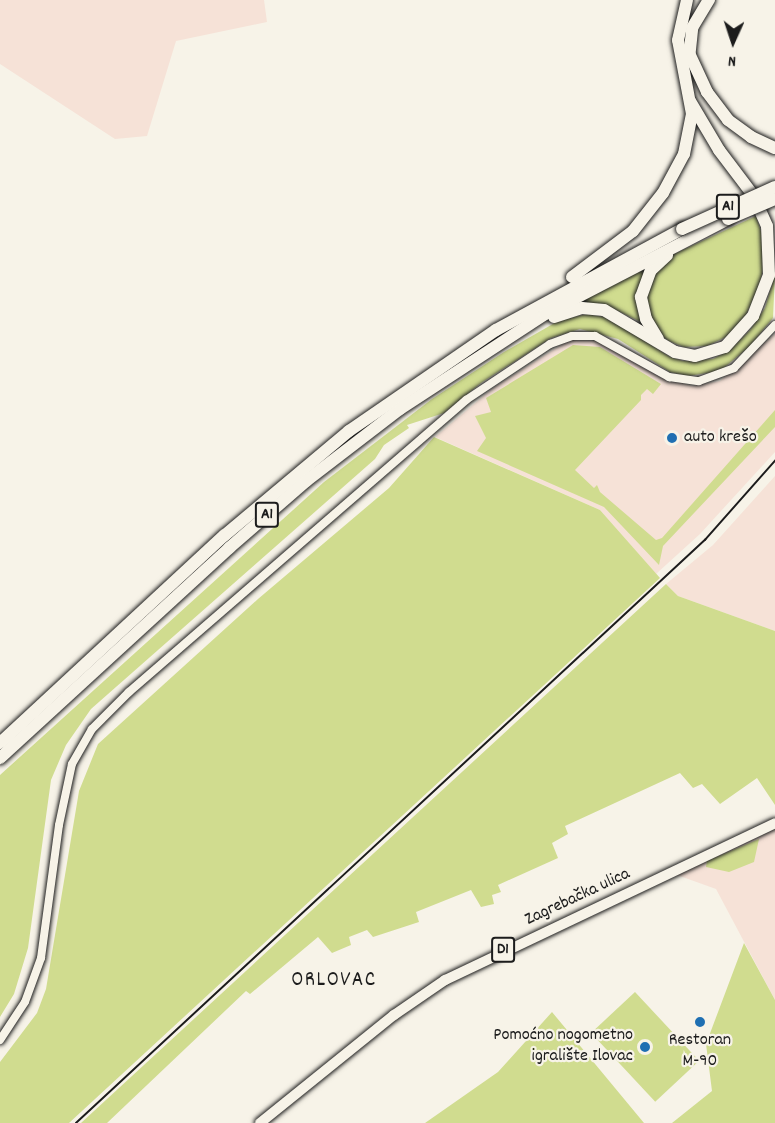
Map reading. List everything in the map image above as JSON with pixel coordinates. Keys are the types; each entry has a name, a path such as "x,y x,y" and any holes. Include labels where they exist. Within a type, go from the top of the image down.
{"highway":[{"path":"496,330 507,315 614,248 649,213 684,154 692,124 690,101 678,52 680,25 687,0"},
{"path":"704,124 689,53 692,28 709,0"},
{"path":"689,53 707,92 728,120 751,137 775,148"},
{"path":"484,352 502,348 553,318 582,309 615,315 664,346 696,356 724,347 753,316 769,275 769,236 761,211 690,101"},
{"name":"A1","path":"0,743 303,469 396,398 496,330 775,187"},
{"name":"A1","path":"0,758 306,481 400,409 484,352 684,234 775,200"},
{"path":"664,346 646,319 643,287 658,261 682,247 684,234"}],"main road":[{"name":"Zagrebačka ulica","path":"260,1123 394,1015 445,980 775,823"}],"street":[{"path":"0,1040 19,1014 36,976 65,791 72,764 92,729 129,692 437,426 504,373 566,337 586,334 606,339 669,377 699,381 728,372 775,325"}],"shaded area":[{"path":"0,0 264,0 267,22 176,41 147,136 115,139 0,64"},
{"path":"775,334 775,452 700,534 656,574 600,510 435,437 493,388 569,340 599,341 659,376 692,386 720,381"},
{"path":"775,476 775,631 678,596 666,584 713,545"},
{"path":"775,829 775,1000 716,889 677,875"}],"green space":[{"path":"756,216 764,241 763,268 760,285 744,319 728,336 707,346 684,347 662,336 645,305 649,279 672,255"},
{"path":"653,260 646,270 643,323 612,308 578,302"},
{"path":"775,274 773,318 749,347 720,371 688,376 670,372 618,339 580,329 551,338 481,383 444,413 407,425 409,428 384,445 375,459 91,709 66,745 51,780 28,948 14,994 0,1017 0,775 324,482 432,399 504,352 558,321 587,314 609,318 670,357 683,361 713,359 731,349 750,330 765,308"},
{"path":"573,345 600,347 661,384 653,394 647,389 641,395 641,400 575,470 594,488 597,485 600,492 656,540 662,538 775,410 775,427 663,546 659,565 604,507 477,451 486,438 475,416 491,412 486,398"},
{"path":"434,437 600,510 660,578 69,1123 0,1123 0,1062 37,1013 46,989 79,791 98,744 258,599 389,488"},
{"path":"666,584 678,596 775,631 775,805 757,778 720,804 702,784 693,788 680,773 565,826 568,834 552,843 558,858 498,885 501,892 492,895 494,904 481,907 471,890 416,912 419,922 373,937 367,930 349,937 351,945 332,953 318,937 250,994 246,991 107,1123 81,1123"},
{"path":"759,839 754,862 729,872 706,867 707,861"},
{"path":"744,943 775,1000 775,1123 672,1123 712,1091 706,1044"},
{"name":"Pomoćno nogometno igralište Ilovac","path":"635,992 699,1061 655,1102 591,1033"},
{"path":"552,1012 644,1123 425,1123 498,1072"}],"railway":[{"path":"76,1123 705,540 775,461"}],"place":[{"name":"auto krešo","path":"672,438"},
{"name":"Restoran M-90","path":"700,1022"},
{"name":"Pomoćno nogometno igralište Ilovac","path":"645,1047"}],"district":[{"name":"ORLOVAC","path":"334,981"}]}
